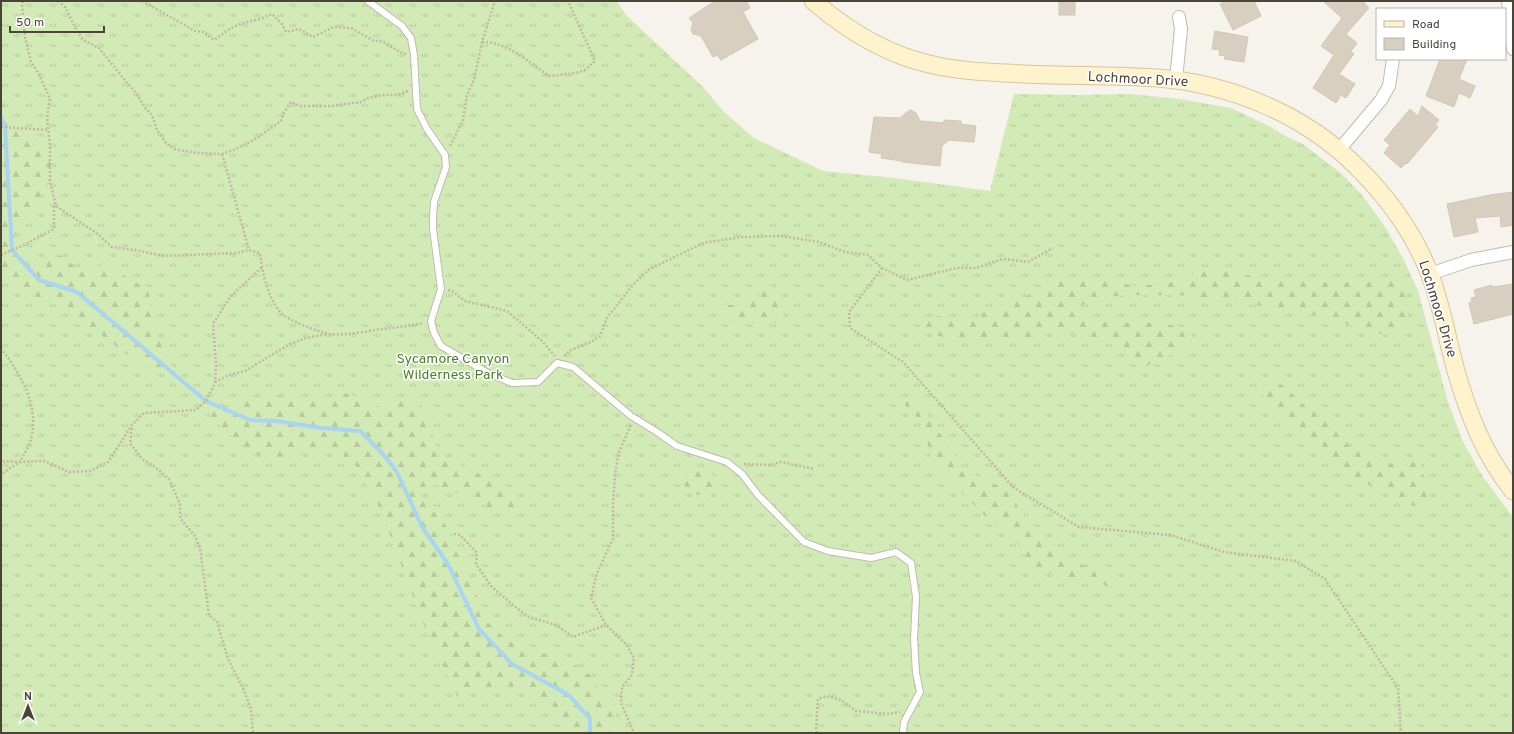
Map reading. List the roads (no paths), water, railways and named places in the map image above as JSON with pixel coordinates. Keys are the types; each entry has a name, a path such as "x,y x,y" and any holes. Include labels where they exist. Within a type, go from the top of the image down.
{"street":[{"name":"Lochmoor Drive","path":"813,1 831,16 869,41 901,56 928,64 975,71 1157,78 1214,87 1254,100 1304,126 1339,150 1358,167 1386,200 1411,236 1430,274 1468,411 1478,436 1491,459 1513,491"},
{"path":"1508,1 1513,49"},
{"path":"1176,80 1181,29 1179,17"},
{"path":"1339,150 1381,100 1389,86 1393,60"},
{"path":"1430,274 1471,260 1513,252"}],"lane":[{"path":"368,1 402,26 411,38 414,55 417,110 427,129 445,155 446,167 434,202 433,217 433,229 441,289 431,321 434,333 441,346 488,373 512,383 538,382 557,363 573,367 627,413 676,446 727,462 742,474 758,495 804,542 828,551 872,558 896,552 911,562 916,597 914,639 916,673 920,692 904,722 903,733"}],"waterway":[{"path":"1,118 5,127 12,250 39,280 77,292 206,401 250,420 276,421 321,428 360,431 383,454 397,472 422,527 448,564 479,629 512,664 569,695 590,719 590,733"}],"park label":[{"name":"Sycamore Canyon Wilderness Park","path":"453,368"}]}
